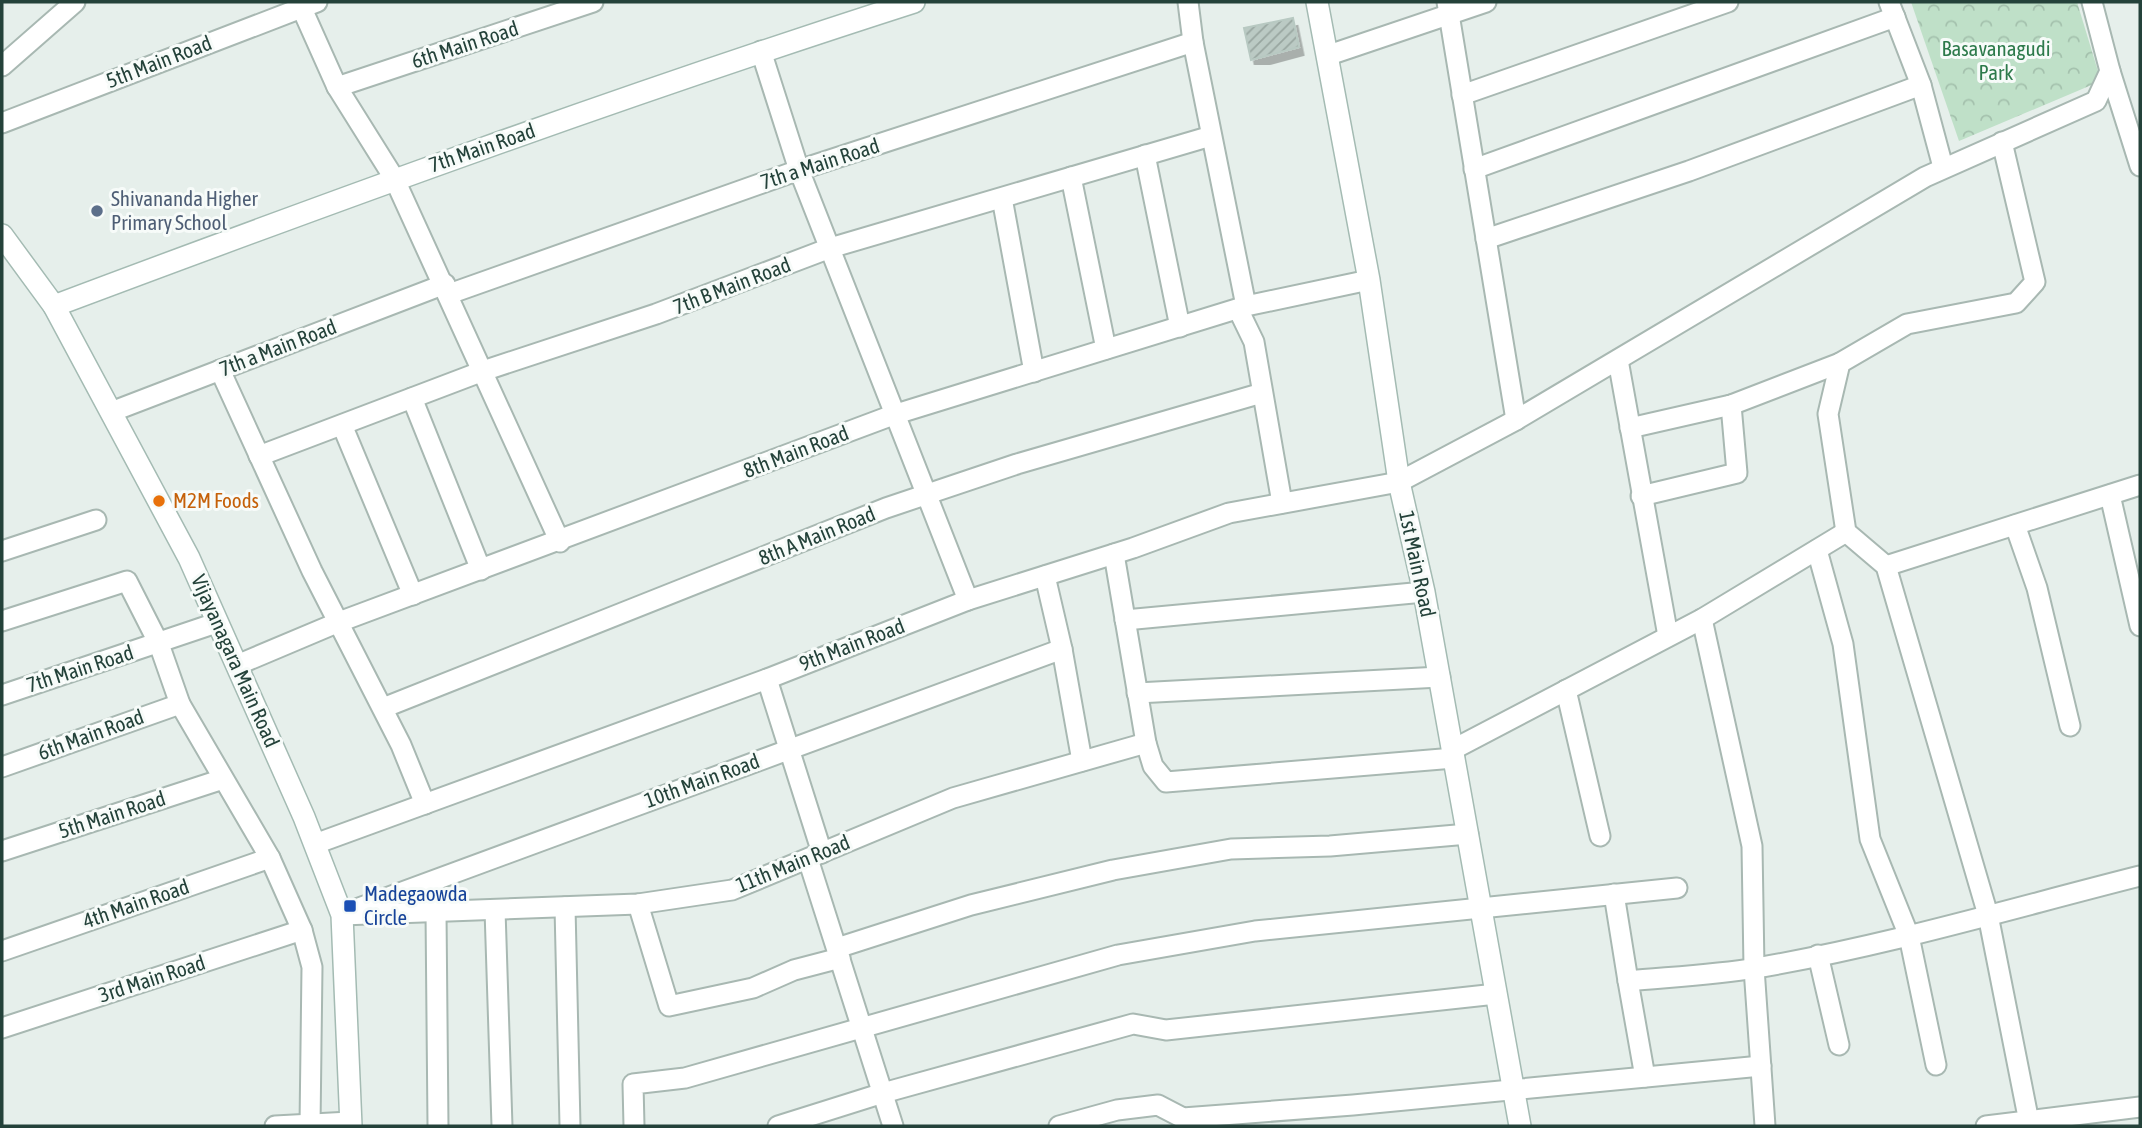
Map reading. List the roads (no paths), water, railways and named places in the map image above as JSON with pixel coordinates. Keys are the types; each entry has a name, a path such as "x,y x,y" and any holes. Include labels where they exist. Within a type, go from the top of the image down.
{"street":[{"path":"5,55 75,2"},
{"name":"6th Main Road","path":"337,87 593,2"},
{"name":"7th Main Road","path":"54,306 394,178 761,51 914,2"},
{"path":"1188,2 1242,307 1254,342 1282,503"},
{"name":"1st Main Road","path":"1317,2 1369,280 1399,482 1440,677 1520,1126"},
{"path":"1329,55 1448,8 1486,2"},
{"path":"1462,95 1728,2"},
{"path":"2092,2 2110,71 2140,166"},
{"path":"306,3 337,87 394,178 447,289 560,542"},
{"name":"5th Main Road","path":"2,123 306,3"},
{"path":"1448,8 1516,420"},
{"path":"1474,169 1892,10 1922,85 1943,167"},
{"name":"7th a Main Road","path":"111,412 447,289 799,170 1193,42"},
{"path":"761,51 799,170 893,415 968,600"},
{"name":"9th Main Road","path":"315,844 767,679 968,600 1114,554 1229,513 1399,482 1516,420 1943,167 2096,101 2110,71"},
{"path":"1486,239 1689,172 1922,85"},
{"name":"7th B Main Road","path":"259,456 484,371 656,314 830,248 1211,136"},
{"path":"1630,428 1731,405 1840,363 1907,324 2016,303 2035,282 2003,142"},
{"path":"1145,155 1180,327"},
{"path":"1071,177 1106,349"},
{"path":"1002,198 1034,372"},
{"name":"Vijayanagara Main Road","path":"2,235 54,306 189,558 315,844 342,915 350,1124"},
{"name":"8th Main Road","path":"237,665 339,622 560,542 893,415 1242,307 1369,280"},
{"path":"1618,360 1668,636"},
{"path":"1840,363 1828,414 1846,532 1885,566 1988,915 2029,1122"},
{"path":"220,370 312,571 383,708 425,804"},
{"name":"8th A Main Road","path":"383,708 925,495 1017,464 1262,393"},
{"path":"412,398 481,570"},
{"path":"1641,496 1737,473 1731,405"},
{"path":"342,425 414,595"},
{"path":"1885,566 2140,485"},
{"path":"2110,495 2140,626"},
{"path":"2,551 96,520"},
{"path":"2015,525 2037,588 2070,726"},
{"path":"1114,554 1146,743 1153,766 1166,782 1453,754 1566,690 1702,619 1846,532"},
{"path":"1817,550 1843,644 1870,839 1909,936 1936,1065"},
{"path":"1045,576 1062,649 1082,761"},
{"path":"2,621 127,581 159,644 180,704 270,858 302,930 312,967 310,1125"},
{"path":"1125,620 1424,592"},
{"path":"1702,619 1752,846 1754,968 1766,1126"},
{"name":"7th Main Road","path":"2,695 216,623"},
{"name":"10th Main Road","path":"342,915 1062,649"},
{"path":"1137,693 1440,677"},
{"path":"767,679 789,748 838,953 893,1126"},
{"path":"1566,690 1600,836"},
{"name":"6th Main Road","path":"2,767 180,704"},
{"name":"11th Main Road","path":"342,915 638,904 732,890 953,798 1146,743"},
{"name":"5th Main Road","path":"2,850 223,779"},
{"path":"638,904 669,1006 754,988 838,953 971,905 1113,870 1231,849 1330,846 1468,834"},
{"name":"4th Main Road","path":"2,951 270,858"},
{"path":"1628,981 1754,968 1818,955 1909,936 2140,876"},
{"path":"634,1126 633,1084 685,1079 1118,955 1255,931 1678,888"},
{"path":"1614,894 1645,1077"},
{"path":"565,907 570,1126"},
{"path":"495,910 502,1126"},
{"path":"436,912 438,1126"},
{"name":"3rd Main Road","path":"2,1028 302,930"},
{"path":"1818,955 1839,1045"},
{"path":"778,1126 883,1093 1133,1024 1166,1030 1496,994"},
{"path":"1059,1126 1117,1110 1158,1105 1183,1118 1761,1066"},
{"path":"1986,1126 2140,1107"},
{"path":"275,1126 350,1124"}],"place":[{"name":"Shivananda Higher Primary School","path":"97,211"},
{"name":"M2M Foods","path":"159,501"},
{"name":"Madegaowda Circle","path":"350,906"}],"park label":[{"name":"Basavanagudi Park","path":"1996,61"}]}
